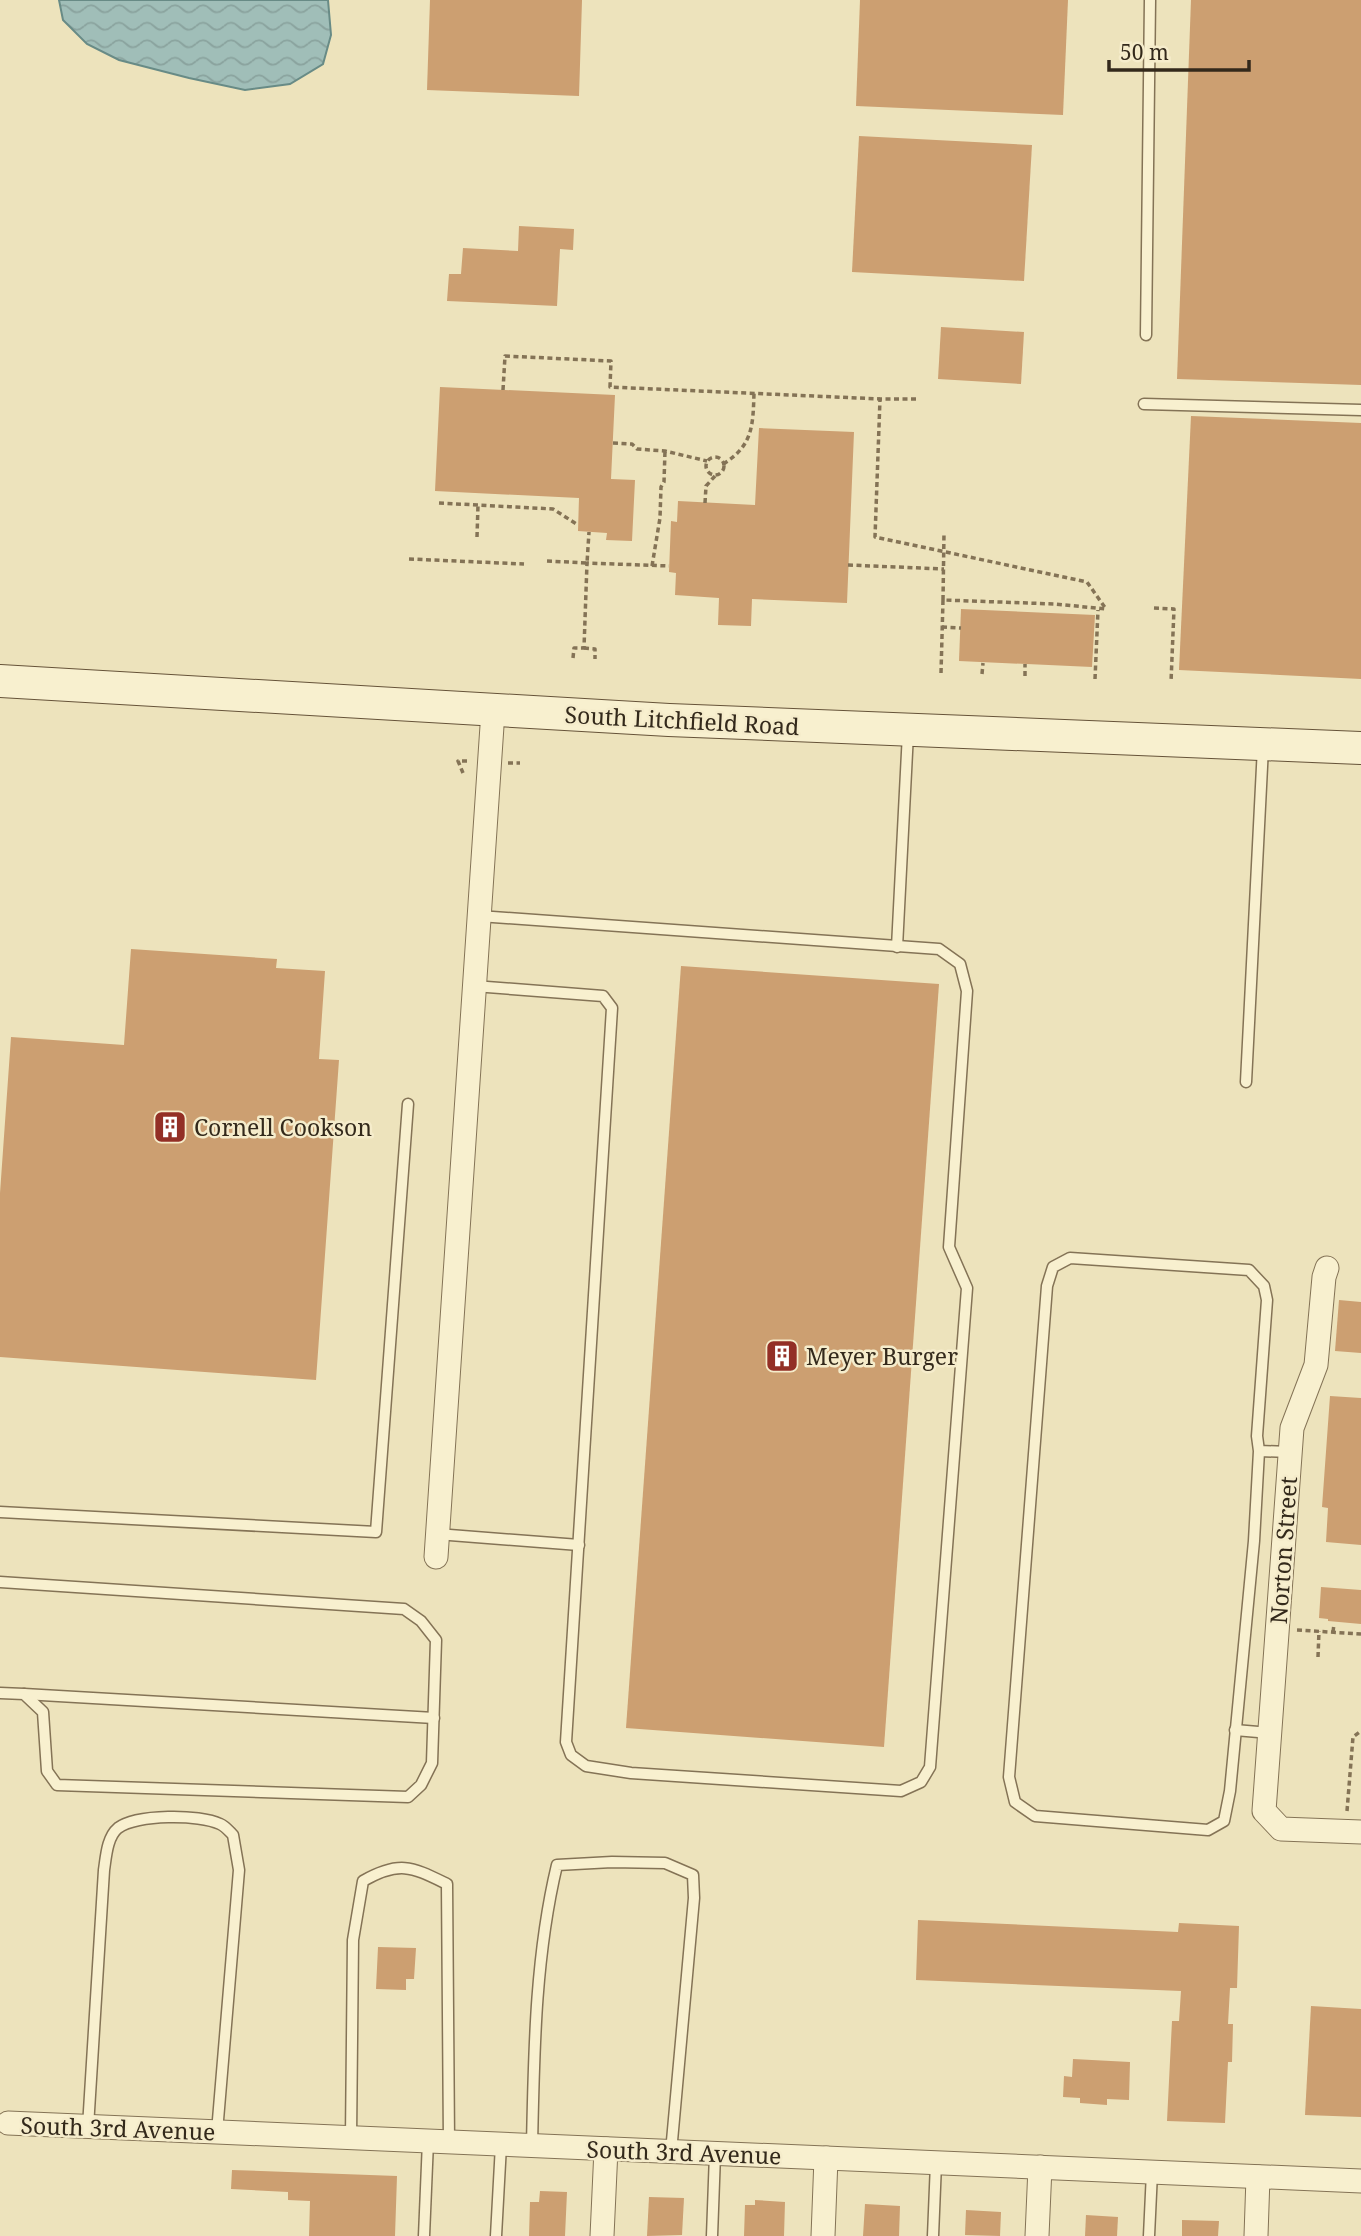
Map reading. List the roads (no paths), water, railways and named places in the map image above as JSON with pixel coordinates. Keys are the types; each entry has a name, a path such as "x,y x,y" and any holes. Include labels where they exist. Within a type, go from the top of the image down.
{"main road":[{"name":"South Litchfield Road","path":"1,679 493,711 1361,748"}],"street":[{"path":"436,1546 493,711"},
{"name":"Norton Street","path":"1327,1268 1316,1365 1292,1428 1264,1811 1281,1829 1361,1832"},
{"name":"South 3rd Avenue","path":"4,2122 1361,2181"},
{"path":"602,2236 606,2149"},
{"path":"823,2236 826,2158"},
{"path":"1037,2236 1040,2167"},
{"path":"1256,2236 1258,2177"}],"lane":[{"path":"1146,335 1150,0"},
{"path":"1144,404 1361,410"},
{"path":"897,947 909,730"},
{"path":"1246,1082 1263,744"},
{"path":"474,986 603,996 612,1008 566,1742 571,1755 586,1766 631,1773 901,1791 921,1782 930,1768 967,1288 949,1247 967,991 960,964 939,950 479,916"},
{"path":"0,1512 376,1532 408,1104"},
{"path":"1070,1258 1248,1270 1264,1286 1267,1300 1257,1436 1259,1451 1254,1541 1230,1791 1224,1821 1208,1830 1035,1816 1015,1802 1009,1777 1046,1286 1054,1267 1070,1258"},
{"path":"1259,1451 1290,1452"},
{"path":"436,1546 579,1545"},
{"path":"0,1582 404,1609 421,1620 436,1640 432,1763 421,1785 408,1797 57,1785 47,1771 43,1712 24,1694"},
{"path":"0,1693 434,1718"},
{"path":"1236,1730 1270,1733"},
{"path":"88,2127 104,1870 109,1843 117,1829 140,1819 197,1818 221,1824 233,1835 239,1870 217,2132"},
{"path":"532,2146 534,2019 549,1900 557,1865 665,1863 693,1875 694,1898 671,2152"},
{"path":"351,2138 354,1940 363,1881 383,1870 414,1868 447,1884 438,2142 424,2236"},
{"path":"496,2236 501,2145"},
{"path":"712,2236 715,2154"},
{"path":"933,2236 936,2163"},
{"path":"1149,2236 1152,2172"}],"water":[{"path":"59,0 328,0 331,35 323,64 290,84 245,90 119,60 87,44 63,20"}],"place":[{"name":"Cornell Cookson","path":"170,1127"},
{"name":"Meyer Burger","path":"782,1356"}]}
